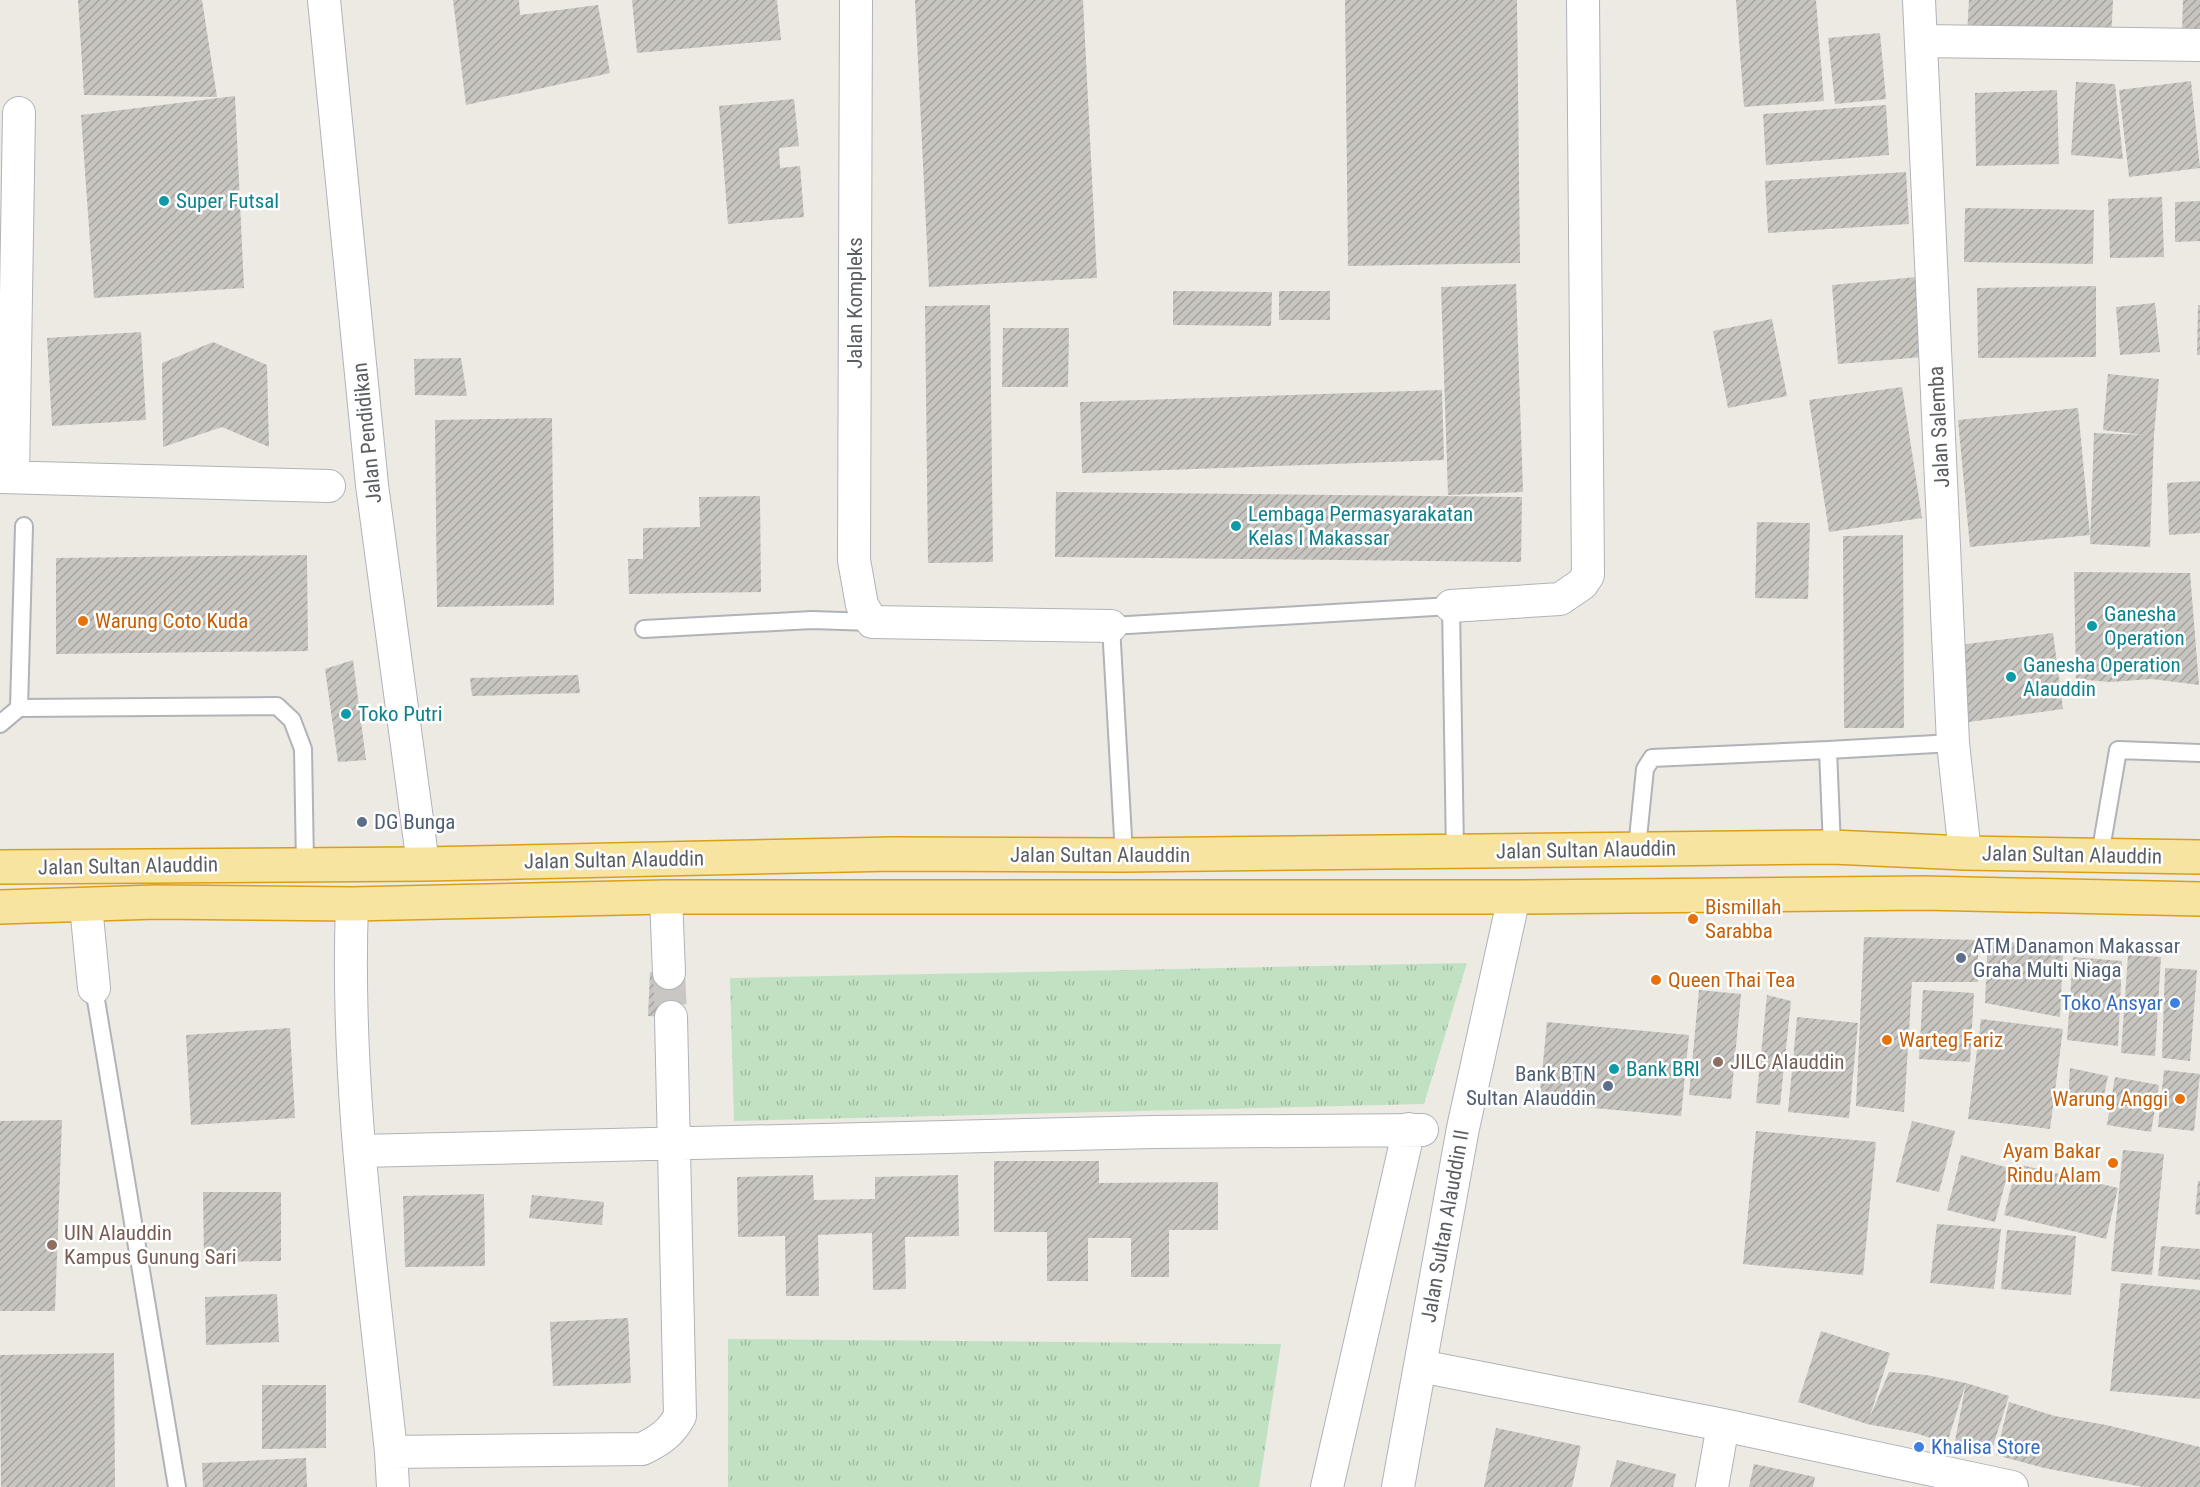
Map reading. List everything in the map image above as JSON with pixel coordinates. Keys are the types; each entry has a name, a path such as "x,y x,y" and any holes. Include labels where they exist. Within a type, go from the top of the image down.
{"highway":[{"name":"Jalan Sultan Alauddin","path":"0,867 423,864 882,855 1125,855 1833,847 1965,853 2200,856"},
{"name":"Jalan Sultan Alauddin","path":"0,907 156,902 352,904 666,897 1514,897 1923,893 2200,898"}],"street":[{"name":"Jalan Pendidikan","path":"324,0 372,485 423,864"},
{"name":"Jalan Kompleks","path":"856,0 854,560 867,613"},
{"path":"1450,606 1560,599 1582,584 1588,575 1583,0"},
{"name":"Jalan Salemba","path":"1919,0 1953,743 1965,853"},
{"path":"1921,41 2200,45"},
{"path":"19,113 7,477 329,486"},
{"path":"867,613 1111,626"},
{"path":"666,897 668,957"},
{"name":"Jalan Sultan Alauddin II","path":"1398,1487 1463,1128 1514,897"},
{"path":"352,904 350,983 360,1151 393,1487"},
{"path":"86,906 94,988"},
{"path":"390,1452 642,1449 657,1442 674,1427 680,1416 676,1145 671,1017"},
{"path":"360,1151 1155,1132 1415,1129 1327,1487"},
{"path":"1420,1366 1723,1425 1963,1483 2012,1487"},
{"path":"1712,1487 1723,1425"}],"lane":[{"path":"19,708 24,526"},
{"path":"1125,855 1111,626 1450,606 1455,852"},
{"path":"644,629 776,622 867,613"},
{"path":"0,724 19,708 277,706 292,720 303,749 305,864"},
{"path":"1637,848 1645,769 1652,758 1953,743"},
{"path":"1827,750 1833,847"},
{"path":"2100,855 2118,750 2200,753"},
{"path":"94,988 177,1487"}],"green space":[{"path":"1467,963 1424,1104 734,1121 730,978"},
{"path":"728,1339 1281,1344 1259,1487 728,1487"}],"building":[{"path":"78,0 202,0 217,97 84,95"},
{"path":"453,0 519,0 520,15 598,5 610,73 466,105"},
{"path":"632,0 777,0 781,40 637,53"},
{"path":"915,0 1083,0 1097,278 929,287"},
{"path":"1345,0 1517,0 1520,263 1348,266"},
{"path":"1736,0 1816,0 1824,101 1744,107"},
{"path":"1969,0 2113,0 2111,41 1967,34"},
{"path":"2183,0 2200,0 2200,30 2182,30"},
{"path":"1880,33 1886,99 1835,104 1828,38"},
{"path":"2191,81 2200,168 2129,177 2119,90"},
{"path":"2076,82 2115,84 2123,159 2071,155"},
{"path":"2057,90 2059,164 1976,166 1975,93"},
{"name":"Super Futsal","path":"235,96 244,288 94,298 81,115"},
{"path":"794,99 799,146 779,148 780,168 800,166 804,217 728,224 719,106"},
{"path":"1886,105 1889,155 1766,165 1763,114"},
{"path":"1906,172 1909,224 1768,233 1765,181"},
{"path":"2162,197 2164,257 2110,258 2108,199"},
{"path":"2200,201 2200,241 2175,242 2175,202"},
{"path":"1965,208 2094,210 2093,264 1964,262"},
{"path":"1917,277 1924,357 1838,364 1832,285"},
{"path":"1516,284 1523,492 1448,495 1441,287"},
{"path":"2096,286 2096,357 1978,358 1977,288"},
{"path":"1173,291 1272,292 1271,326 1173,325"},
{"path":"1279,291 1330,291 1330,320 1279,320"},
{"path":"2155,303 2160,352 2120,355 2116,307"},
{"path":"990,305 993,562 928,563 925,306"},
{"path":"2198,305 2200,305 2200,355 2197,355"},
{"path":"1772,319 1787,396 1728,408 1713,331"},
{"path":"1003,328 1069,328 1068,387 1002,387"},
{"path":"141,332 146,420 52,426 47,338"},
{"path":"213,342 267,365 269,447 222,427 163,447 162,363"},
{"path":"461,358 467,396 415,395 414,359"},
{"path":"2108,374 2159,379 2154,435 2150,547 2090,544 2094,433 2143,435 2103,430"},
{"path":"1902,387 1922,518 1829,532 1809,400"},
{"path":"1442,390 1444,460 1082,473 1080,402"},
{"path":"2078,408 2090,535 1970,547 1958,420"},
{"path":"552,418 554,605 437,607 435,420"},
{"path":"2200,481 2200,533 2169,535 2167,483"},
{"name":"Lembaga Permasyarakatan Kelas I Makassar","path":"1056,492 1522,497 1521,562 1055,557"},
{"path":"760,496 761,592 629,594 628,559 643,559 643,528 700,527 699,497"},
{"path":"1757,522 1810,523 1808,599 1755,598"},
{"path":"1903,535 1904,728 1844,728 1843,536"},
{"path":"307,555 308,651 56,654 56,558"},
{"path":"2074,572 2190,573 2199,685 2152,679 2110,682 2076,679"},
{"name":"Ganesha Operation Alauddin","path":"2053,633 2063,709 1969,722 1959,645"},
{"name":"Toko Putri","path":"353,660 366,760 338,762 325,669"},
{"path":"578,675 580,693 472,696 470,678"},
{"path":"1988,936 2063,955 2060,1017 1985,1003"},
{"path":"1864,937 1978,940 1978,982 1912,982 1904,1112 1856,1106"},
{"path":"2128,955 2161,957 2155,1056 2121,1053"},
{"path":"2073,957 2122,961 2118,1046 2067,1040"},
{"path":"2165,968 2197,970 2190,1061 2162,1058"},
{"path":"650,972 681,974 679,1018 648,1016"},
{"path":"1699,990 1741,994 1731,1099 1689,1095"},
{"path":"1923,990 1974,993 1970,1062 1919,1059"},
{"path":"1767,995 1791,1001 1780,1105 1756,1103"},
{"path":"1797,1017 1858,1023 1849,1118 1788,1112"},
{"path":"1981,1019 2063,1029 2050,1129 1968,1119"},
{"name":"Bank BRI","path":"1547,1022 1689,1035 1681,1116 1539,1103"},
{"path":"290,1028 295,1118 191,1125 186,1035"},
{"path":"2070,1068 2108,1076 2101,1109 2068,1102"},
{"path":"2164,1070 2200,1074 2194,1131 2158,1127"},
{"path":"2115,1077 2159,1085 2151,1132 2107,1125"},
{"path":"62,1120 55,1311 0,1311 0,1121"},
{"path":"1912,1121 1955,1131 1939,1192 1896,1182"},
{"path":"1756,1131 1876,1142 1863,1275 1743,1264"},
{"path":"2123,1150 2164,1154 2152,1275 2111,1271"},
{"path":"1961,1155 2009,1168 1995,1222 1947,1210"},
{"path":"994,1161 1099,1161 1099,1183 1218,1182 1218,1230 1169,1230 1169,1277 1131,1277 1131,1238 1088,1238 1088,1281 1047,1281 1047,1232 994,1232"},
{"path":"2017,1164 2118,1188 2106,1239 2004,1215"},
{"path":"813,1175 814,1200 875,1199 875,1177 958,1175 959,1236 905,1237 906,1289 873,1290 872,1233 818,1235 819,1296 786,1296 785,1236 738,1237 737,1177"},
{"path":"2198,1181 2200,1181 2200,1215 2195,1214"},
{"path":"203,1192 281,1192 281,1261 204,1262"},
{"path":"484,1194 485,1266 405,1267 403,1196"},
{"path":"532,1195 604,1202 602,1225 529,1218"},
{"path":"1937,1224 2001,1229 1994,1289 1930,1283"},
{"path":"2007,1230 2076,1236 2071,1295 2001,1289"},
{"path":"2161,1246 2200,1249 2200,1280 2158,1276"},
{"path":"2121,1283 2200,1290 2200,1399 2110,1391"},
{"path":"277,1294 279,1342 206,1345 205,1297"},
{"path":"628,1318 631,1383 553,1386 550,1322"},
{"path":"1821,1331 1890,1353 1869,1419 1889,1372 1926,1375 1966,1383 1947,1443 1915,1433 1867,1424 1798,1402"},
{"path":"114,1353 115,1487 1,1487 0,1355"},
{"path":"1966,1383 2009,1396 1992,1449 1955,1441"},
{"path":"262,1385 326,1385 326,1448 262,1449"},
{"path":"2009,1402 2055,1416 2106,1425 2200,1447 2200,1487 2143,1487 2044,1468 1996,1455"},
{"path":"1496,1428 1581,1446 1572,1487 1484,1487"},
{"path":"306,1458 307,1487 203,1487 202,1463"},
{"path":"1617,1460 1676,1474 1673,1487 1610,1487"},
{"path":"1754,1464 1815,1477 1813,1487 1749,1487"}],"tunnel":[{"path":"669,973 671,1017"}],"place":[{"name":"Super Futsal","path":"164,201"},
{"name":"Lembaga Permasyarakatan Kelas I Makassar","path":"1236,526"},
{"name":"Warung Coto Kuda","path":"83,621"},
{"name":"Ganesha Operation","path":"2092,626"},
{"name":"Ganesha Operation Alauddin","path":"2011,677"},
{"name":"Toko Putri","path":"346,714"},
{"name":"DG Bunga","path":"362,822"},
{"name":"Bismillah Sarabba","path":"1693,919"},
{"name":"ATM Danamon Makassar Graha Multi Niaga","path":"1961,958"},
{"name":"Queen Thai Tea","path":"1656,980"},
{"name":"Toko Ansyar","path":"2175,1003"},
{"name":"Warteg Fariz","path":"1887,1040"},
{"name":"JILC Alauddin","path":"1718,1062"},
{"name":"Bank BRI","path":"1614,1069"},
{"name":"Bank BTN Sultan Alauddin","path":"1608,1086"},
{"name":"Warung Anggi","path":"2180,1099"},
{"name":"Ayam Bakar Rindu Alam","path":"2113,1163"},
{"name":"UIN Alauddin Kampus Gunung Sari","path":"52,1245"},
{"name":"Khalisa Store","path":"1919,1447"}]}
